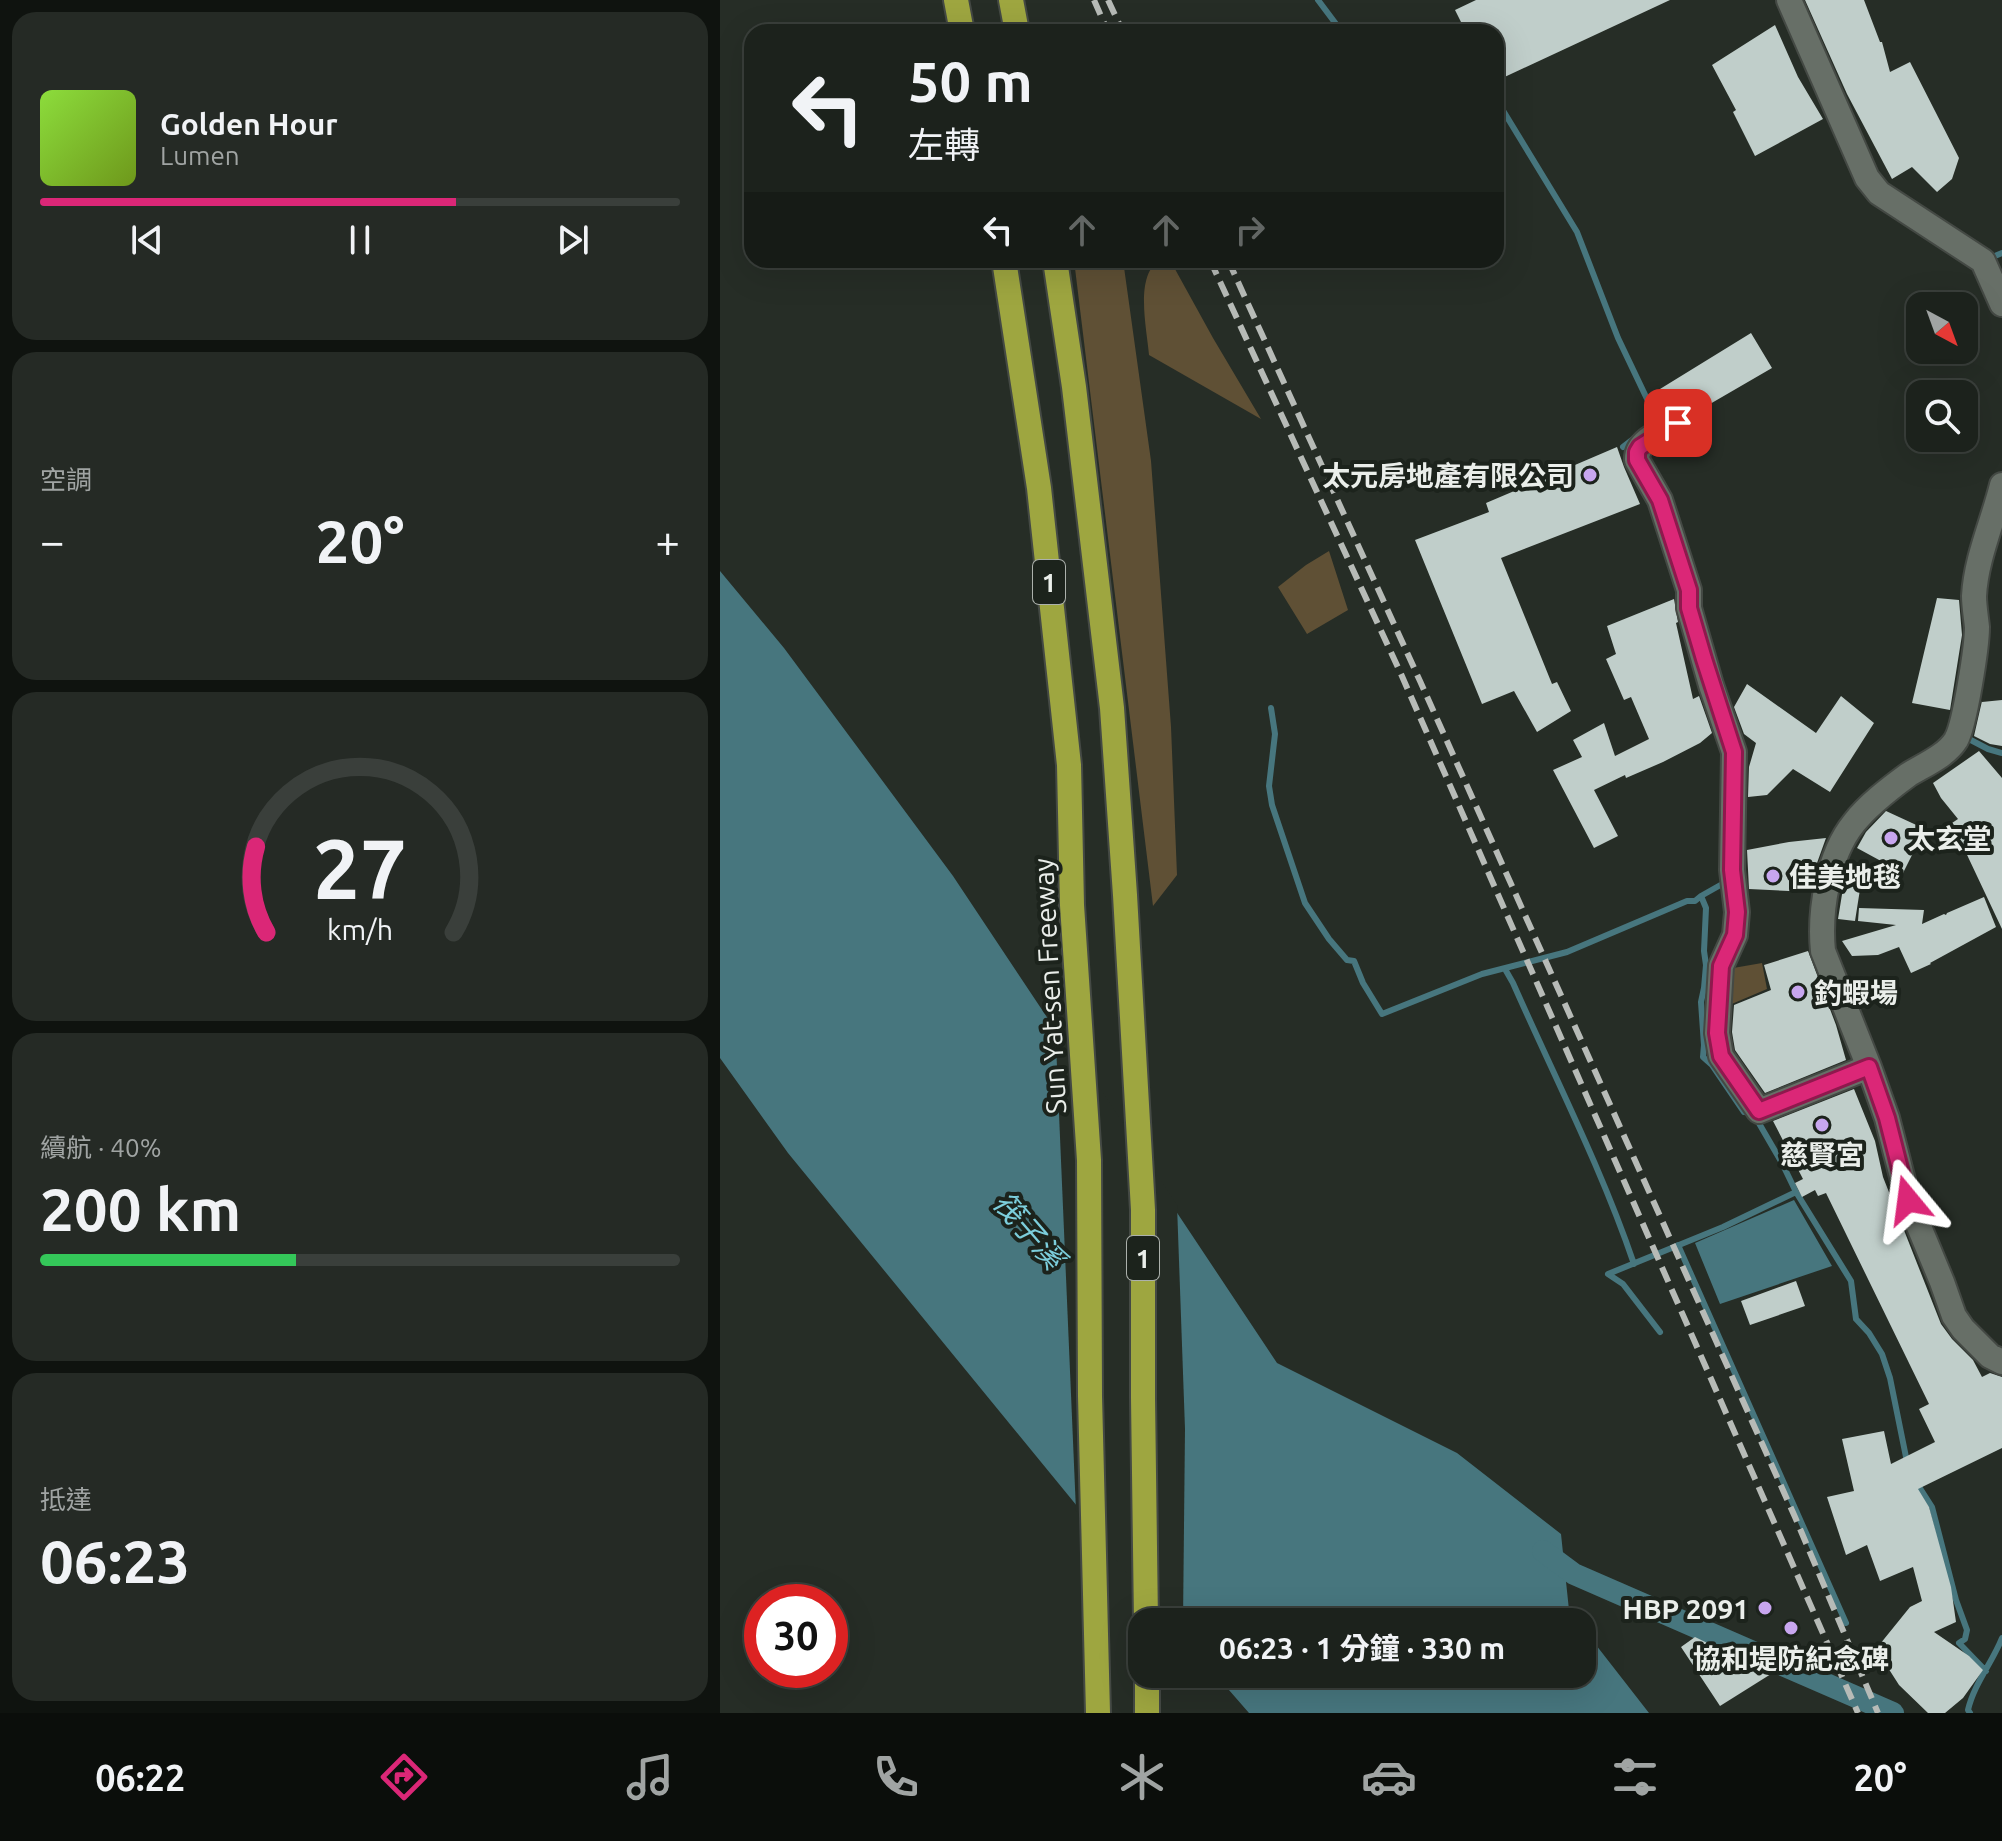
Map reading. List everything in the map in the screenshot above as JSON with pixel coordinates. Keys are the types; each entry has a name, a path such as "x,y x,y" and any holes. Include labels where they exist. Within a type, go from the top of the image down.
{"highway":[{"path":"956,0 960,24"},
{"path":"1011,0 1016,24"},
{"name":"Sun Yat-sen Freeway","path":"1005,268 1039,488 1069,765 1072,905 1089,1160 1090,1396 1098,1713"},
{"name":"1","path":"1056,268 1074,387 1112,708 1125,895 1143,1210 1146,1608"},
{"path":"1147,1688 1147,1713"}],"street":[{"path":"1789,0 1867,178 1879,193 1983,261 2002,304"},
{"path":"1678,423 1640,447 1637,460 1660,500 1689,590 1692,621 1734,752 1732,870 1737,912 1735,935 1721,966 1717,1033 1721,1056 1759,1111 1869,1067"},
{"path":"2002,485 1985,539 1974,596 1977,629 1972,674 1959,736 1950,749 1885,792 1853,824 1839,848 1826,891 1821,931 1823,951 1887,1118 1908,1200 1954,1316 1990,1356 2002,1362"}],"shaded area":[{"path":"1075,268 1124,268 1151,461 1171,727 1177,875 1153,906"},
{"path":"1152,268 1174,268 1261,419 1149,355 1144,303"},
{"path":"1329,551 1348,610 1307,634 1278,587"},
{"path":"1762,963 1767,989 1713,1012 1716,971"}],"water":[{"name":"筏子溪","path":"720,571 784,648 953,876 1277,1363 1457,1453 1561,1534 1569,1608 1161,1608 788,1153 720,1058"},
{"path":"1794,1200 1832,1266 1720,1304 1695,1243"},
{"path":"1596,1645 1649,1713 1249,1713 1227,1688 1596,1688"}],"pier":[{"path":"1055,1020 1177,1205 1185,1429 1183,1608 1156,1608 1076,1511"}],"building":[{"path":"1476,0 1670,0 1504,77 1504,24 1462,24 1455,10"},
{"path":"1805,0 1864,0 1882,42 1890,72 1910,62 1959,158 1952,179 1937,192 1912,167 1892,179 1847,94"},
{"path":"1775,25 1798,77 1823,119 1755,156 1733,112 1736,110 1712,65"},
{"path":"1751,333 1772,368 1691,415 1680,408 1669,411 1660,389"},
{"path":"1617,447 1640,504 1501,558 1552,684 1557,682 1571,711 1537,732 1514,691 1482,704 1415,540 1489,512 1486,503"},
{"path":"1937,598 1959,600 1962,635 1950,710 1912,703"},
{"path":"1674,599 1676,623 1693,699 1699,696 1712,733 1700,743 1663,762 1594,790 1618,836 1594,848 1553,770 1582,757 1573,740 1604,723 1615,756 1649,739 1631,697 1624,700 1606,659 1616,654 1607,626"},
{"path":"1747,684 1816,733 1841,696 1874,723 1830,792 1793,769 1767,795 1748,797 1749,767 1756,743 1744,734 1734,707"},
{"path":"2002,700 2002,746 1974,736 1982,701"},
{"path":"1979,751 2002,778 2002,929 1952,823 1958,819 1933,783"},
{"name":"太玄堂","path":"1886,811 1925,829 1903,873 1857,848 1866,832"},
{"name":"佳美地毯","path":"1826,838 1811,892 1749,889 1747,850"},
{"path":"1845,876 1861,883 1855,921 1838,919"},
{"path":"1984,897 1996,927 1911,973 1899,947 1878,955 1852,956 1842,941 1896,925 1858,921 1859,908 1924,910 1922,924"},
{"path":"1808,951 1846,1060 1765,1093 1735,1050 1732,1032 1734,1005 1771,990 1764,965"},
{"path":"1854,1089 1875,1141 1883,1177 1941,1324 1973,1360 1982,1377 1990,1373 2002,1377 2002,1448 1918,1489 1929,1507 1951,1587 1956,1622 1934,1632 1969,1656 1983,1670 1963,1698 1945,1713 1928,1713 1899,1685 1876,1649 1910,1607 1922,1601 1913,1567 1880,1581 1867,1545 1846,1555 1827,1497 1854,1491 1842,1439 1884,1431 1891,1464 1935,1442 1919,1409 1929,1404 1826,1193 1818,1196 1815,1190 1802,1197 1795,1183 1803,1179 1773,1121"},
{"path":"1796,1281 1805,1306 1750,1325 1741,1301"},
{"path":"1695,1637 1771,1674 1720,1706 1681,1647"}],"waterway":[{"path":"1318,0 1336,24"},
{"path":"1504,112 1577,232 1618,338 1648,401 1655,423 1652,426"},
{"path":"1990,258 2002,253"},
{"path":"1623,447 1636,437"},
{"path":"1271,708 1275,734 1269,786 1272,805 1305,903 1329,939 1347,960 1354,961 1382,1014 1482,974 1567,952 1687,901 1695,901 1724,883"},
{"path":"1965,737 2002,753"},
{"path":"1701,896 1706,908 1706,965 1701,1002 1703,1057 1712,1065 1744,1112 1753,1113 1796,1192"},
{"path":"1505,969 1592,1157 1634,1264"},
{"path":"1660,1332 1623,1284 1608,1274 1723,1227 1796,1192 1851,1281 1856,1319 1882,1354 1907,1462"},
{"path":"1678,1245 1846,1623"},
{"path":"1916,1482 1932,1507 1967,1630 1965,1639 1959,1643 1986,1671"},
{"path":"1543,1551 1574,1574 1893,1713"},
{"path":"1970,1713 1968,1710 1974,1691 2002,1638"}],"railway":[{"path":"1094,0 1104,24"},
{"path":"1108,0 1119,24"},
{"path":"1214,268 1401,674 1858,1713"},
{"path":"1232,268 1795,1517 1878,1713"}],"place":[{"name":"太元房地產有限公司","path":"1590,475"},
{"name":"太玄堂","path":"1891,838"},
{"name":"佳美地毯","path":"1773,876"},
{"name":"釣蝦場","path":"1798,992"},
{"name":"慈賢宮","path":"1822,1125"},
{"name":"HBP 2091","path":"1765,1608"},
{"name":"協和堤防紀念碑","path":"1791,1628"}],"route":[{"path":"1678,423 1640,447 1637,460 1660,500 1689,590 1689,608 1711,685 1734,752 1732,870 1737,912 1735,935 1721,966 1717,1033 1721,1056 1759,1111 1869,1067 1887,1118 1908,1200"}]}
